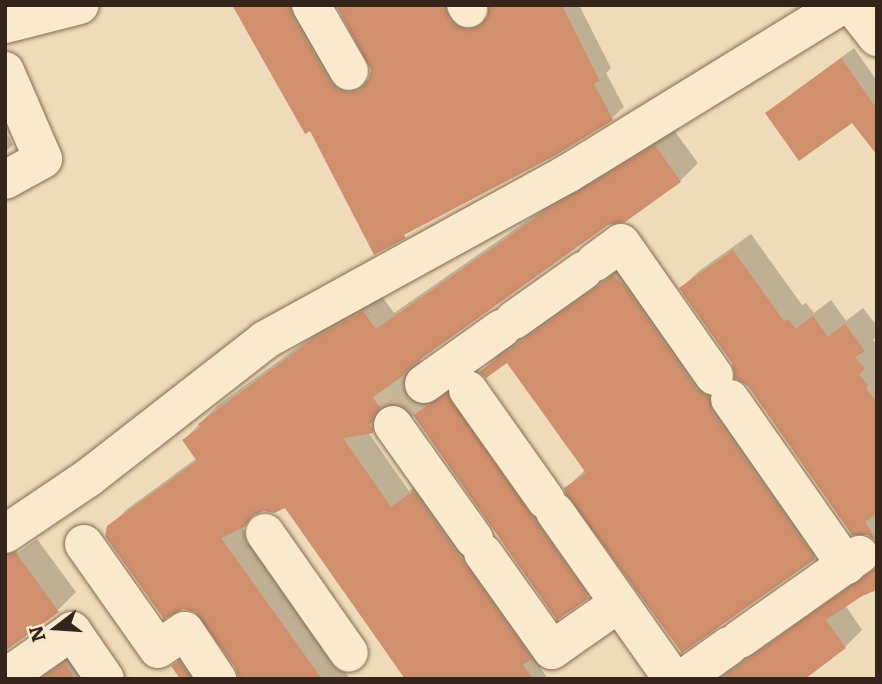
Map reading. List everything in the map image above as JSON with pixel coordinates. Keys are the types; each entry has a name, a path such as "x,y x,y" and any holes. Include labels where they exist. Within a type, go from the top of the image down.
{"street":[{"path":"5,24 80,5"},
{"path":"311,5 349,71"},
{"path":"8,525 88,478 265,340 567,174 842,5"},
{"path":"852,5 877,37"},
{"path":"5,71 43,159 5,180"},
{"path":"673,679 550,506 450,378 507,325 621,243 722,387 853,560 683,679"},
{"path":"393,425 552,650 619,603"},
{"path":"265,533 359,667"},
{"path":"83,544 158,649 185,631 217,679"},
{"path":"5,678 72,631 105,679"}],"building":[{"path":"232,5 289,5 292,16 330,82 338,90 348,93 360,90 368,81 371,70 336,5 443,5 450,21 469,30 480,26 487,18 489,5 562,5 600,81 594,84 613,120 556,155 404,235 406,238 374,255 310,131 305,134"},
{"path":"841,58 877,109 877,155 852,123 799,161 765,113"},
{"path":"655,145 681,182 625,222 608,225 411,366 404,374 402,385 406,396 416,404 427,406 447,394 589,598 557,620 411,412 403,405 390,403 380,408 373,417 373,433 343,438 391,507 413,491 532,659 523,665 533,679 405,679 285,508 274,513 264,511 253,515 244,527 221,538 322,679 239,679 235,667 195,612 183,609 164,619 105,536 107,526 197,461 182,440 201,427 198,424 313,339 363,311 376,329 544,212"},
{"path":"733,250 784,321 788,319 796,329 813,316 828,337 845,324 865,351 855,357 865,369 859,374 877,403 877,514 865,522 877,542 868,535 852,535 748,386 735,378 732,363 679,288"},
{"path":"613,276 624,285 696,389 709,397 712,412 815,559 682,653 566,494 564,488 586,473 507,363 486,378 479,372"},
{"path":"16,553 59,612 5,651 5,556"},
{"path":"877,567 877,590 862,596 826,620 846,648 805,679 721,679"},
{"path":"179,661 191,679 180,679 171,666"},
{"path":"64,663 75,679 42,679"}],"tunnel":[{"path":"393,425 384,413 424,384"}]}
